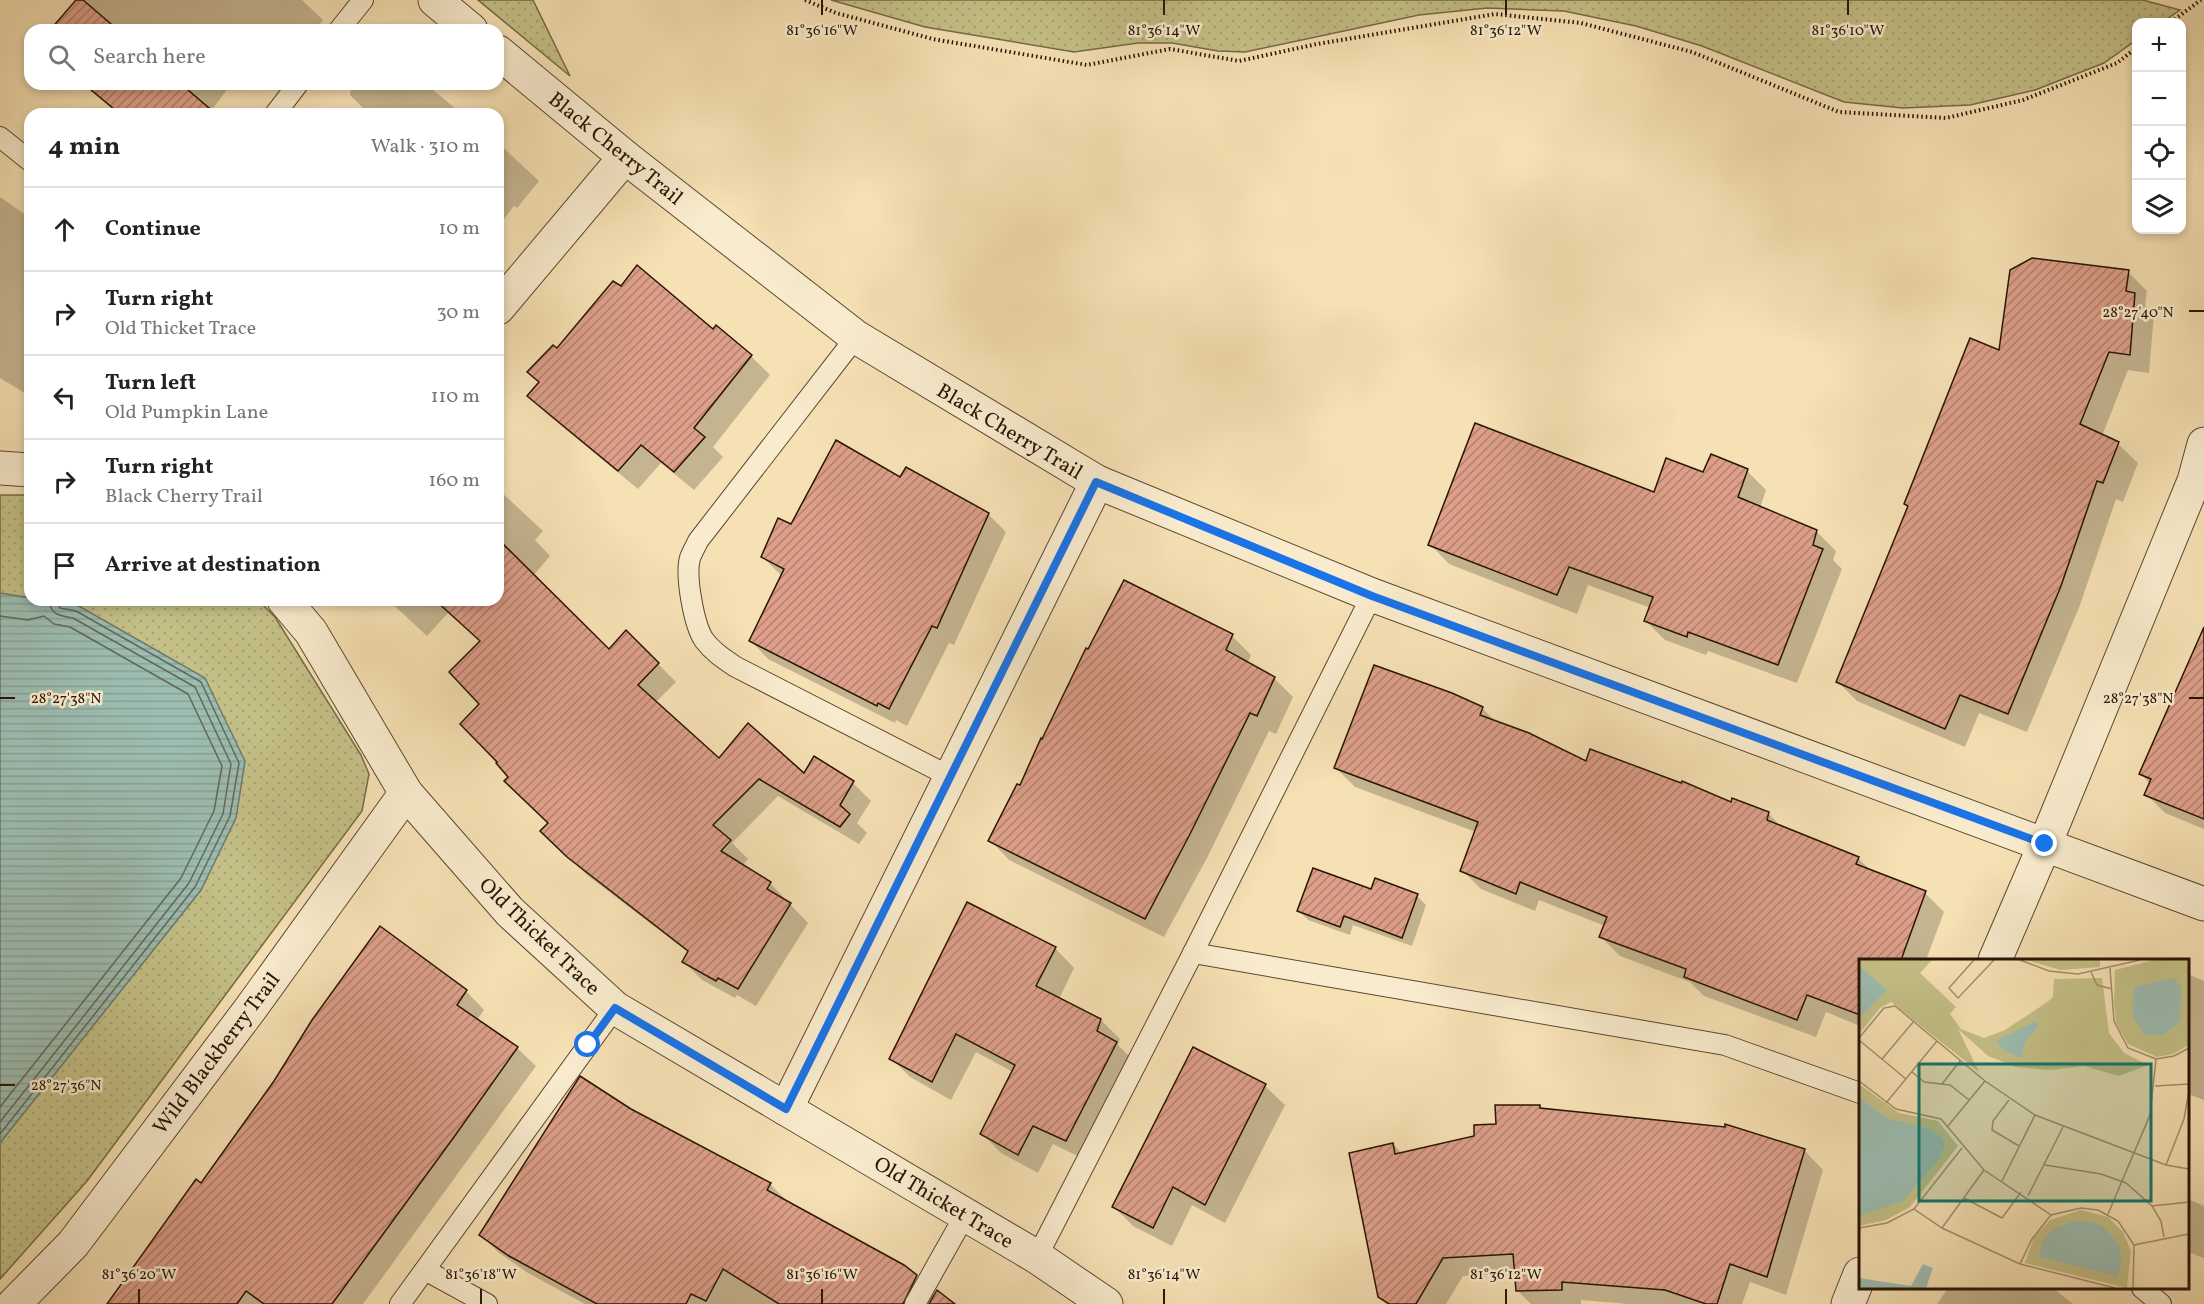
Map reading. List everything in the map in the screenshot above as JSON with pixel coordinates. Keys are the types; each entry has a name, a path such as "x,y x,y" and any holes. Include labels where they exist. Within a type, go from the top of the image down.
{"street":[{"path":"435,0 464,24"},
{"name":"Black Cherry Trail","path":"504,57 625,157 856,337 1096,482 1372,596 2204,904"},
{"path":"504,301 625,157"},
{"path":"1995,959 2194,481 2204,444"},
{"path":"0,468 24,470"},
{"path":"786,1109 1096,482"},
{"name":"Old Thicket Trace","path":"289,606 311,632 406,793 510,912 615,1008 1037,1257 1106,1304"},
{"name":"Wild Blackberry Trail","path":"14,1304 73,1245 251,1008 406,793"},
{"path":"1848,1304 1859,1276"}],"lane":[{"path":"344,24 363,0"},
{"path":"279,108 293,90"},
{"path":"0,137 24,156"},
{"path":"856,337 698,541 690,559 689,575 695,620 704,639 717,655 736,667 951,777"},
{"path":"1037,1257 1372,596"},
{"path":"1193,953 1725,1045 1859,1093"},
{"path":"400,1304 615,1008"},
{"path":"915,1304 965,1215"},
{"path":"425,1270 487,1304"},
{"path":"2144,1289 2161,1304"}],"path":[{"path":"805,0 836,13 933,39 1087,65 1170,49 1239,61 1317,44 1495,14 1505,15 1581,23 1692,52 1839,112 1946,118 2023,100 2117,63 2132,51"},
{"path":"2176,18 2201,0"}],"shaded area":[{"path":"478,0 533,0 570,76"},
{"path":"831,0 2143,0 2180,10 2168,18 2132,18 2132,43 2104,63 2035,90 1970,105 1903,108 1844,102 1702,46 1636,26 1564,11 1487,8 1419,15 1245,52 1218,51 1172,43 1138,43 1074,52 925,27"},
{"path":"0,495 24,495 24,606 264,606 275,617 361,755 369,774 362,811 87,1181 0,1279"}],"water":[{"path":"0,593 24,597 24,606 79,606 205,678 245,761 236,818 201,890 0,1143"}],"building":[{"path":"76,0 83,0 111,24 55,24"},
{"path":"91,90 188,90 209,108 113,108"},
{"path":"2032,258 2129,270 2126,291 2135,293 2130,355 2109,352 2080,424 2119,442 2103,483 2097,481 2061,586 2008,714 1960,695 1945,729 1836,682 1908,506 1904,504 1970,338 1999,350 2010,270"},
{"path":"637,265 713,329 716,325 752,355 694,428 705,437 674,472 641,445 618,471 527,396 539,382 527,372 553,345 557,348 613,281 621,286"},
{"path":"1475,423 1654,492 1666,458 1703,472 1711,454 1748,469 1738,497 1817,530 1813,545 1823,549 1778,665 1688,632 1687,637 1644,621 1653,597 1569,567 1557,595 1428,545"},
{"path":"836,440 900,477 906,467 989,513 937,628 932,626 889,709 878,703 877,706 749,641 784,569 761,557 778,518 791,524"},
{"path":"504,545 609,649 626,630 659,663 638,685 719,758 748,723 804,773 814,756 854,781 840,805 850,814 840,827 759,779 713,825 731,840 721,851 771,882 767,889 791,903 738,989 718,978 716,981 682,962 688,951 567,857 540,831 548,823 504,781 508,777 497,762 460,724 479,704 449,672 480,641 442,606 504,606"},
{"path":"1124,580 1233,634 1226,650 1275,677 1257,716 1250,713 1145,919 988,841 1017,784 1020,785 1086,648 1088,649"},
{"path":"2204,627 2204,819 2144,795 2151,779 2139,774"},
{"path":"1374,665 1452,693 1483,707 1480,715 1529,733 1586,761 1590,749 1681,783 1682,781 1731,802 1732,798 1769,812 1767,820 1859,857 1856,864 1926,891 1901,959 1859,959 1859,1015 1807,995 1797,1020 1684,977 1686,969 1599,937 1607,917 1520,882 1516,894 1460,871 1478,822 1334,768"},
{"path":"1313,868 1371,889 1375,878 1418,894 1402,938 1344,916 1340,927 1297,911"},
{"path":"967,902 1056,947 1036,986 1101,1019 1097,1031 1117,1042 1066,1141 1033,1126 1018,1155 980,1134 1015,1065 956,1034 932,1082 889,1059"},
{"path":"380,926 467,990 457,1005 518,1047 454,1137 332,1304 264,1304 246,1291 237,1304 107,1304 196,1179 201,1183 274,1081 312,1020"},
{"path":"1193,1047 1266,1084 1205,1205 1173,1187 1153,1228 1112,1207"},
{"path":"580,1076 631,1109 771,1183 767,1190 904,1265 917,1275 903,1304 779,1304 723,1269 706,1301 691,1294 686,1304 597,1304 509,1256 479,1235"},
{"path":"1495,1105 1540,1105 1540,1108 1725,1127 1725,1124 1805,1149 1767,1277 1730,1264 1717,1304 1706,1304 1665,1290 1562,1282 1562,1290 1516,1291 1513,1254 1443,1258 1416,1304 1389,1304 1378,1297 1349,1153 1393,1143 1395,1154 1474,1136 1474,1125 1496,1124"},
{"path":"937,1290 955,1304 929,1304"}],"route":[{"path":"588,1045 615,1008 786,1109 1096,482 1372,596 2045,844"}]}
